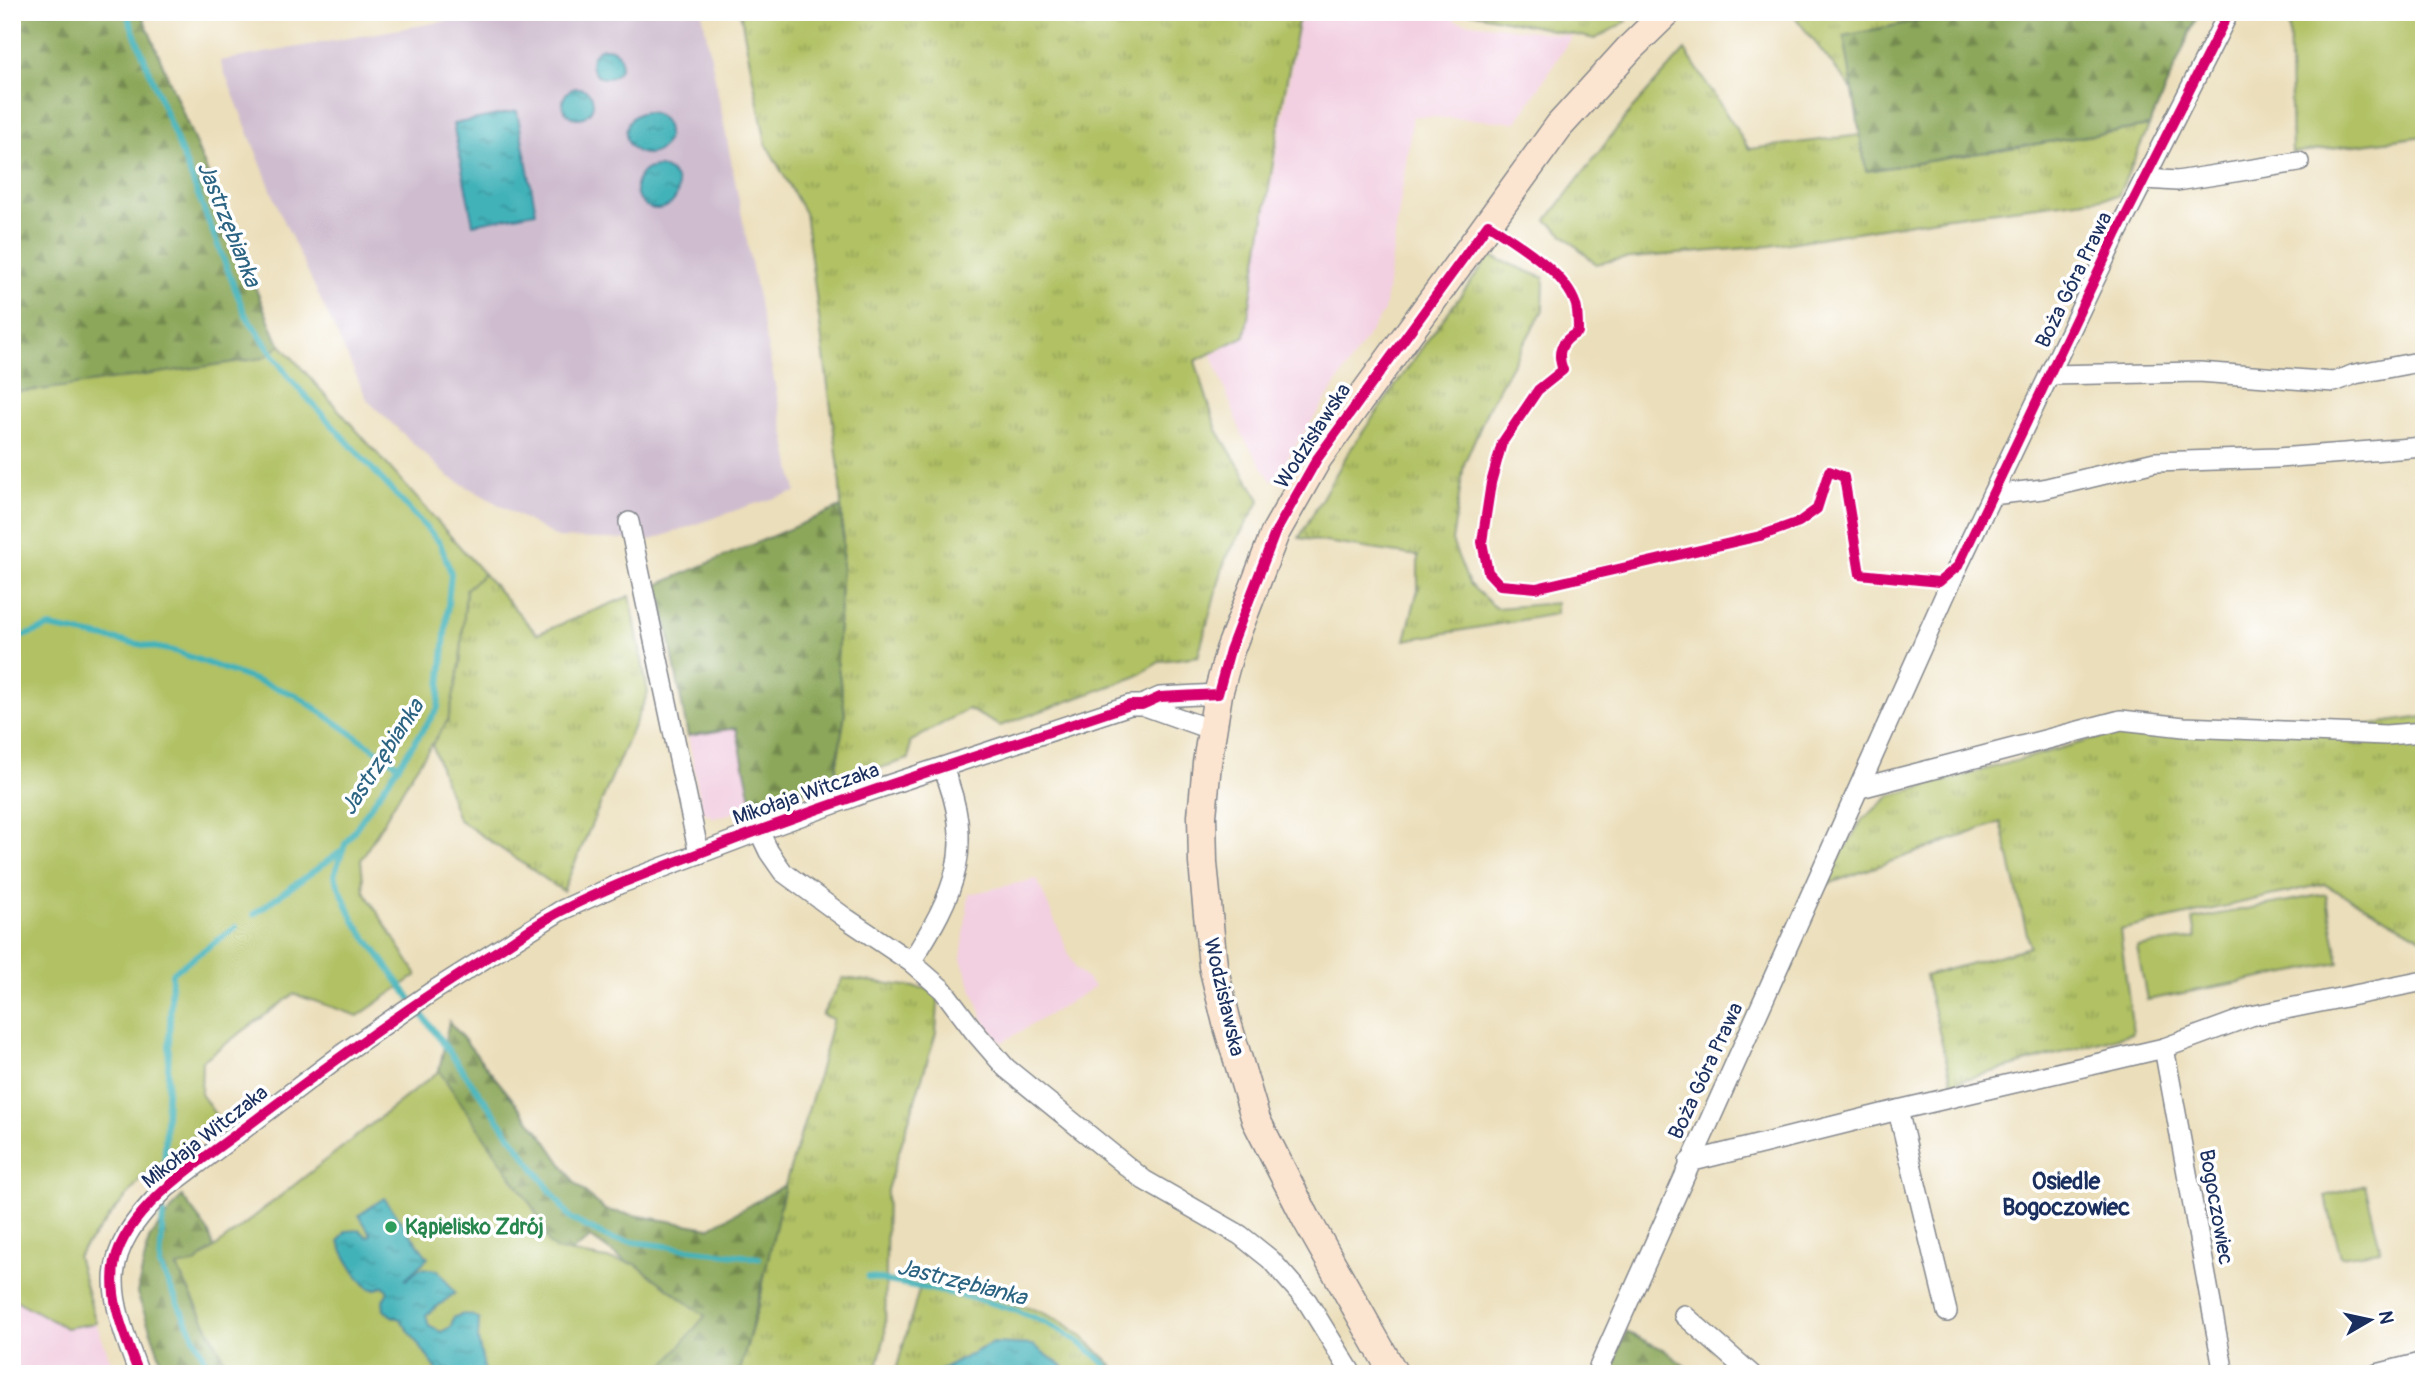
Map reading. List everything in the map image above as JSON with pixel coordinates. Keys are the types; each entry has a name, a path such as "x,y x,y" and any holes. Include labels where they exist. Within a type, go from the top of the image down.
{"main road":[{"name":"Wodzisławska","path":"1394,1374 1307,1220 1256,1120 1227,1023 1213,966 1203,863 1202,816 1218,694 1230,650 1275,533 1317,459 1559,126 1629,49 1667,12"}],"street":[{"name":"Boża Góra Prawa","path":"1596,1374 1953,578 2145,179 2229,12"},
{"path":"2145,179 2177,181 2299,162"},
{"name":"Boża Góra Prawa","path":"2050,375 2199,372 2334,382 2355,374 2424,361"},
{"path":"1992,495 2043,489 2155,462 2277,458 2424,447"},
{"path":"629,522 699,853"},
{"name":"Mikołaja Witczaka","path":"139,1374 120,1322 114,1278 116,1258 135,1222 166,1188 345,1052 430,993 560,911 619,884 864,793 1130,705 1142,705 1160,697 1218,694"},
{"path":"1142,705 1212,730"},
{"path":"1860,788 2121,720 2185,727 2386,734 2424,732"},
{"path":"911,962 948,898 956,874 959,829 951,789 943,768"},
{"path":"759,831 783,872 911,962 943,990 1006,1068 1144,1180 1240,1235 1270,1259 1307,1301 1352,1374"},
{"path":"1689,1162 2164,1048 2251,1016 2424,981"},
{"name":"Bogoczowiec","path":"2164,1048 2224,1374"},
{"path":"1898,1110 1947,1311"},
{"path":"1684,1315 1751,1374"},
{"path":"2377,1374 2424,1362"}],"shaded area":[{"path":"496,12 702,12 796,492 651,540 558,538 448,476 368,401 282,217 220,61"},
{"path":"1301,12 1445,12 1456,21 1572,36 1517,122 1413,116 1384,311 1272,482 1242,435 1212,355 1245,336"},
{"path":"736,728 753,808 714,818 702,811 688,736"},
{"path":"1037,879 1075,968 1095,987 1001,1043 983,1018 961,959 969,894"},
{"path":"12,1298 66,1328 96,1323 116,1374 12,1374"}],"green space":[{"path":"12,12 141,12 281,345 265,358 12,392"},
{"path":"740,12 1300,12 1245,336 1195,361 1217,430 1260,500 1225,560 1198,656 1161,661 1135,677 1000,726 968,709 910,742 909,759 834,782 845,713 837,661 843,542 839,468 805,213 766,144"},
{"path":"1467,12 1611,12 1627,21 1595,39"},
{"path":"1791,12 1959,12 1845,36 1855,93"},
{"path":"1959,12 2199,12 2149,126 1866,171 1844,36"},
{"path":"2289,12 2424,12 2424,136 2292,153"},
{"path":"1685,50 1749,149 1860,135 1866,171 2149,126 2118,196 1949,217 1770,246 1620,259 1596,264 1547,220 1632,109"},
{"path":"1490,256 1544,278 1543,310 1489,406 1464,464 1452,541 1469,584 1496,608 1556,603 1556,614 1405,640 1418,589 1418,556 1299,538 1348,453"},
{"path":"281,345 484,574 466,589 460,665 448,720 410,777 361,860 364,891 417,975 358,1016 294,994 202,1061 201,1094 217,1117 144,1175 77,1256 96,1323 66,1328 12,1298 12,392 264,358"},
{"path":"841,507 843,542 837,661 845,713 834,782 753,808 736,728 688,736 659,584"},
{"path":"484,574 537,634 630,596 648,693 563,891 458,819 432,744 448,720 460,665 466,589"},
{"path":"2424,717 2424,939 2324,884 2120,930 2133,1033 1952,1083 1925,976 2030,947 2001,822 1822,886 1862,820 1890,796 2112,734 2372,724"},
{"path":"2326,894 2339,963 2147,1000 2137,947 2196,938 2193,919"},
{"path":"843,978 939,990 936,1033 887,1190 885,1336 875,1374 739,1374 761,1296 785,1185 833,1019 822,1015"},
{"path":"449,1021 545,1139 575,1183 605,1210 709,1228 785,1185 739,1374 657,1374 704,1316 635,1264 626,1262 591,1238 569,1253 556,1250 548,1244 535,1211 439,1071"},
{"name":"Kąpielisko Zdrój","path":"439,1071 535,1211 549,1244 556,1250 635,1264 705,1316 657,1374 232,1374 177,1267 194,1264"},
{"path":"2365,1185 2381,1251 2341,1257 2325,1196"},
{"path":"182,1196 208,1231 214,1248 194,1264 177,1268 232,1374 166,1374 137,1293 149,1239"},
{"path":"923,1276 1042,1312 1067,1325 1120,1374 895,1374"},
{"path":"1626,1332 1663,1349 1695,1374 1610,1374"}],"water":[{"path":"606,48 617,52 621,63 617,74 606,78 595,74 591,63 595,52"},
{"path":"578,88 589,92 593,103 589,114 578,118 567,114 563,103 567,92"},
{"path":"517,111 536,212 473,224 453,124"},
{"path":"647,112 662,118 668,133 662,148 647,154 632,148 626,133 632,118"},
{"path":"657,167 672,173 678,188 672,203 657,209 642,203 636,188 642,173"},
{"path":"384,1198 428,1258 405,1279 421,1268 438,1270 455,1293 426,1315 429,1326 441,1332 451,1327 453,1318 460,1315 479,1319 478,1340 485,1372 440,1374 400,1319 384,1310 383,1300 388,1292 384,1286 370,1288 351,1266 339,1241 346,1231 360,1230 367,1237 371,1235 359,1215"},
{"path":"992,1343 1033,1345 1073,1374 933,1374"}],"waterway":[{"name":"Jastrzębianka","path":"126,12 245,314 290,379 440,543 451,573 438,708 345,844 334,875 354,921 571,1219 611,1239 759,1258"},
{"path":"12,640 49,627 174,651 296,695 399,766"},
{"path":"254,914 343,850"},
{"path":"164,1169 172,973 236,927"},
{"path":"163,1212 160,1266 212,1374"},
{"name":"Jastrzębianka","path":"868,1277 967,1297 1032,1317 1062,1331 1090,1350 1114,1374"}],"cycle path":[{"path":"139,1374 119,1318 113,1275 123,1241 135,1221 152,1202 192,1167 338,1059 534,927 581,901 641,875 875,790 1130,705 1142,705 1160,697 1218,694 1230,650 1275,533 1317,459 1488,224 1551,269 1570,293 1576,305 1578,322 1578,332 1567,339 1560,352 1563,370 1538,390 1502,443 1491,483 1482,542 1488,572 1500,585 1536,588 1760,536 1799,522 1817,509 1829,471 1844,477 1860,574 1939,582 1958,566 2116,235 2229,12"}],"place":[{"name":"Kąpielisko Zdrój","path":"391,1227"}],"district":[{"name":"Osiedle Bogoczowiec","path":"2066,1194"}]}
